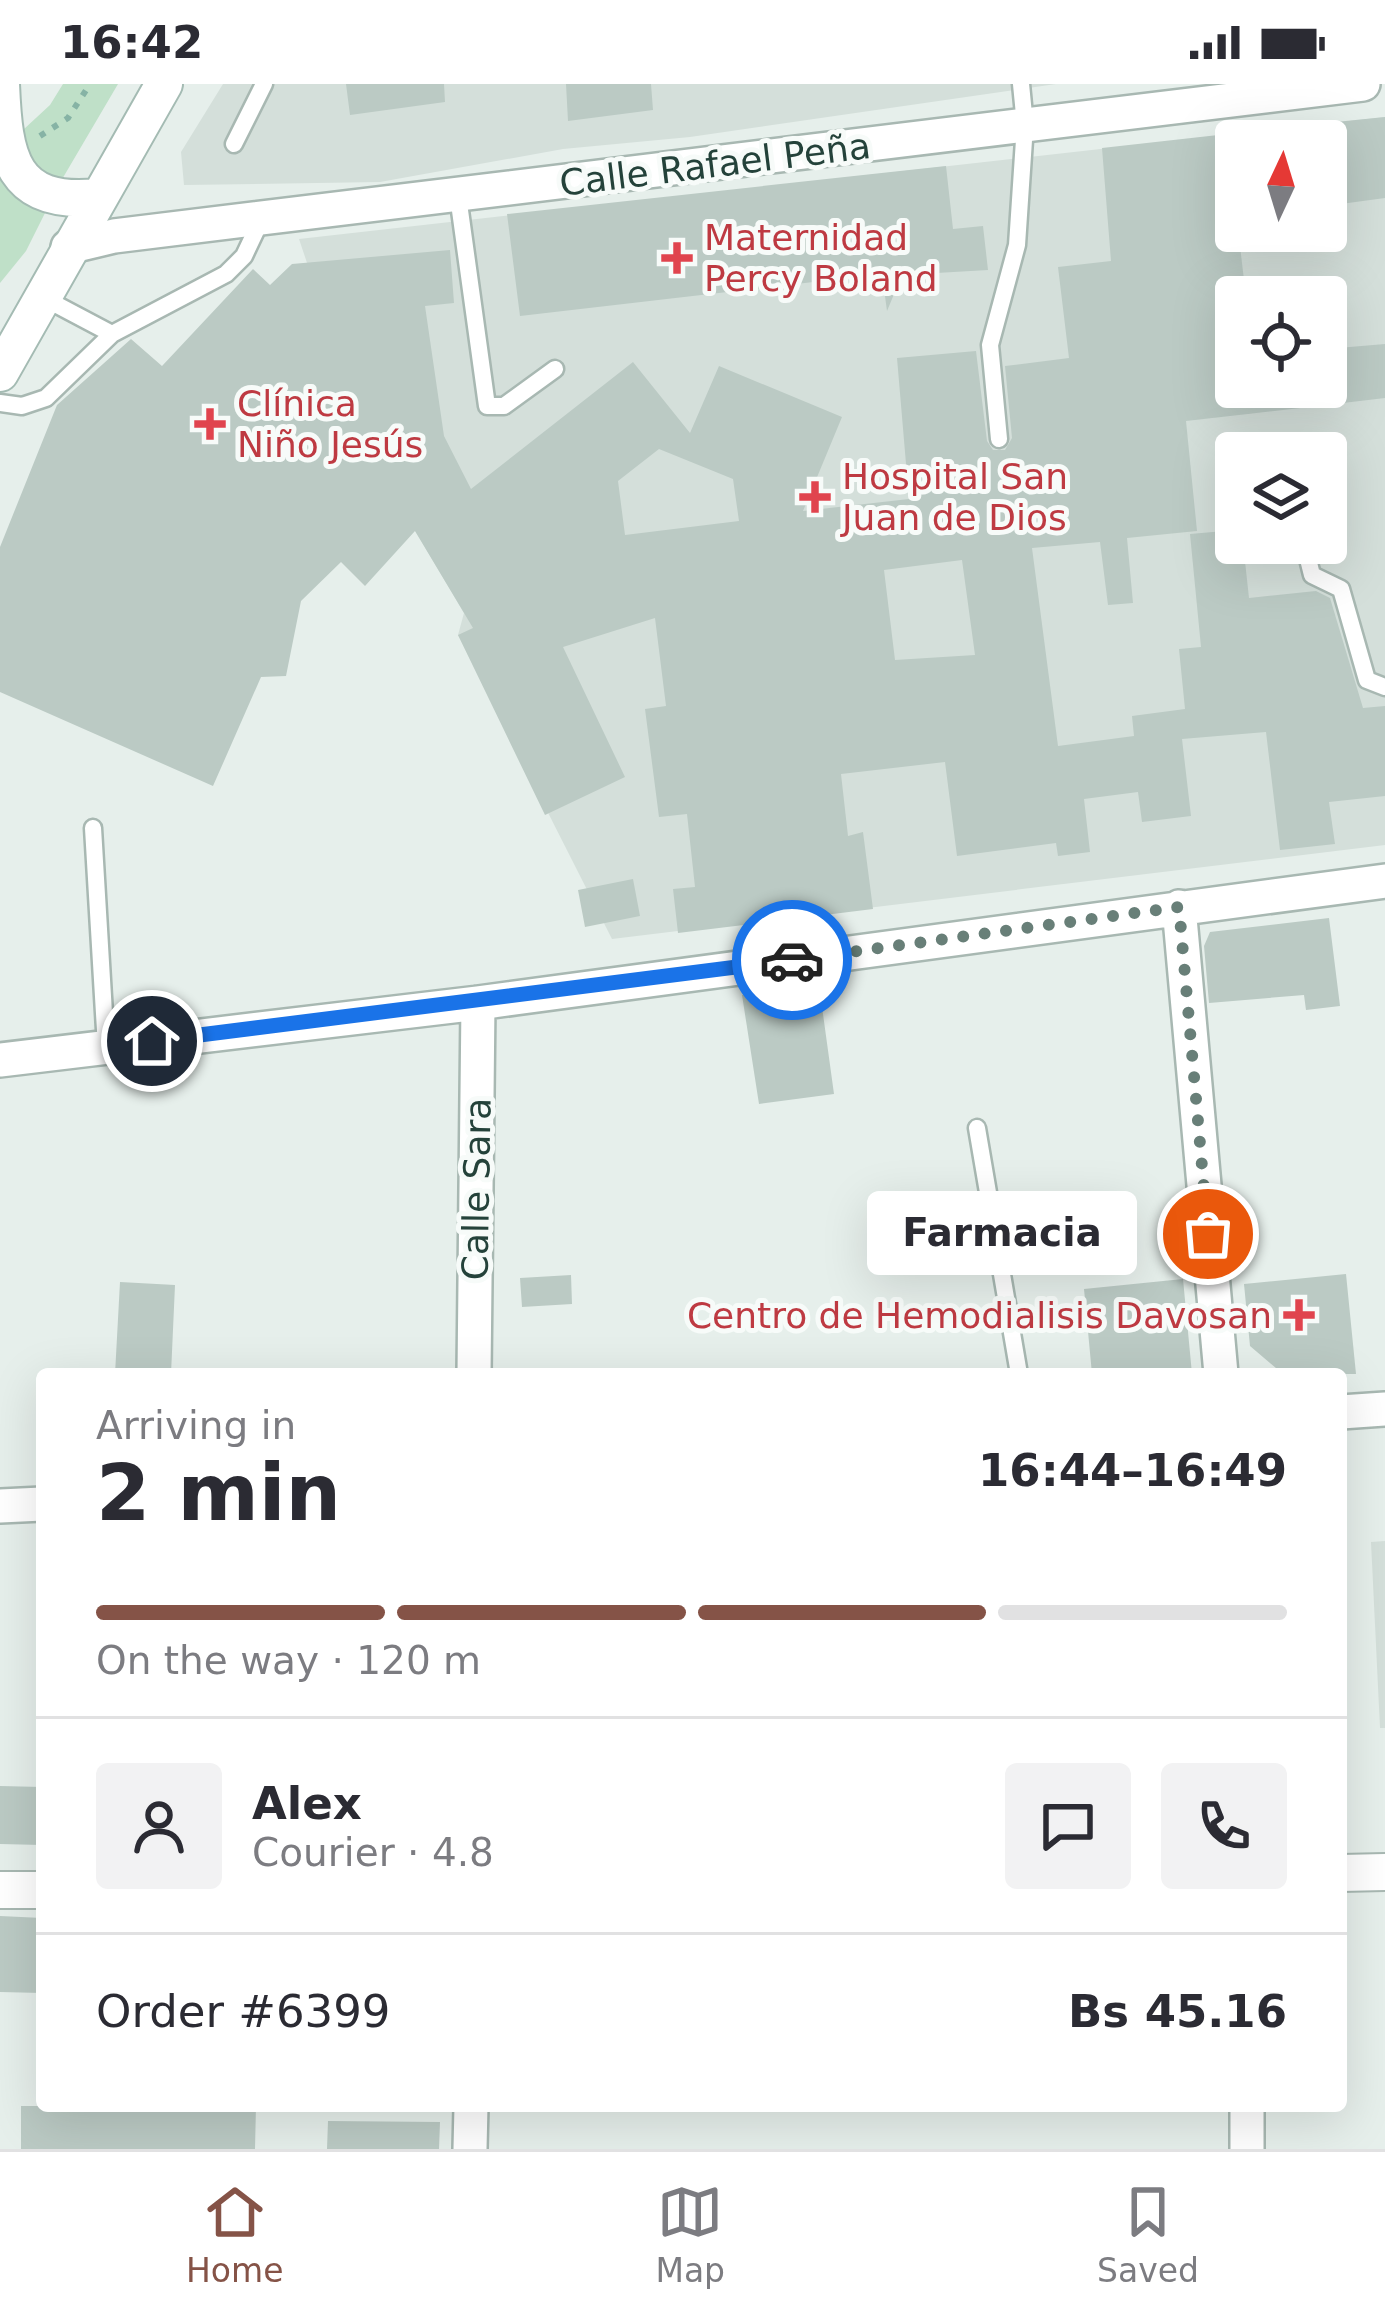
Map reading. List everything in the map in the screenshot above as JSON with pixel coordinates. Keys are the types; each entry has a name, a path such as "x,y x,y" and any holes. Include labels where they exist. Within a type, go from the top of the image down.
{"main road":[{"path":"1,84 6,149 24,181 49,197 98,196"},
{"path":"0,373 164,84"},
{"path":"1347,1873 1385,1872"},
{"path":"0,1890 36,1890"}],"street":[{"name":"Calle Rafael Peña","path":"68,247 1363,84"},
{"path":"0,1060 478,1003 1385,880"},
{"path":"1179,907 1220,1368"},
{"name":"Calle Sara","path":"474,1368 478,1003"},
{"path":"1347,1412 1385,1409"},
{"path":"0,1507 36,1504"},
{"path":"470,2112 470,2149"},
{"path":"1246,2112 1247,2149"}],"lane":[{"path":"234,144 264,84"},
{"path":"999,439 990,345 1017,245 1025,125 1021,84"},
{"path":"458,196 487,406 504,406 556,369"},
{"path":"0,403 22,406 46,398 112,334 226,274 244,256 262,219"},
{"path":"41,297 112,334"},
{"path":"1309,564 1312,575 1341,589 1367,680 1385,687"},
{"path":"93,828 106,1047"},
{"path":"977,1128 1018,1368"}],"path":[{"path":"33,139 68,118 90,84"}],"shaded area":[{"path":"223,84 1056,84 690,137 563,149 380,182 184,185 181,152"},
{"name":"Hospital San Juan de Dios","path":"1385,117 1385,845 612,939 458,635 464,613 373,460 299,239 1215,136 1215,252 1347,252 1347,121"},
{"path":"1385,1541 1385,1728 1380,1728 1371,1542"}],"green space":[{"path":"63,84 118,84 61,181 27,162 10,142 50,105"},
{"path":"0,174 50,203 26,251 0,283"}],"building":[{"path":"346,84 444,84 445,102 350,115"},
{"path":"566,84 651,84 653,110 568,121"},
{"path":"1385,117 1385,198 1347,203 1347,121"},
{"path":"1215,135 1215,252 1241,252 1244,276 1215,276 1215,408 1300,408 1186,421 1197,531 1127,538 1133,603 1108,605 1100,542 1032,548 1058,746 1134,736 1132,716 1185,709 1179,649 1201,647 1190,534 1215,532 1215,564 1245,564 1249,598 1316,591 1330,598 1363,708 1385,706 1385,796 1329,802 1335,844 1280,850 1266,732 1182,739 1191,816 1142,822 1138,792 1084,799 1090,852 1058,856 1056,843 957,856 945,762 841,774 848,836 863,832 873,909 678,933 673,889 695,887 687,814 659,817 645,709 666,706 655,618 563,647 625,777 545,815 458,635 473,628 415,531 365,586 341,562 301,601 286,676 261,677 213,786 0,692 0,547 57,405 131,339 162,366 253,269 270,285 292,264 450,250 454,303 425,306 444,436 471,489 633,362 690,433 719,366 842,417 803,511 909,499 897,358 976,351 987,441 993,450 1005,450 1012,438 1005,366 1069,358 1058,267 1111,261 1102,148","holes":["659,449 733,479 739,521 625,535 618,481","962,560 975,655 895,660 884,570"]},
{"path":"946,166 953,229 983,226 988,270 902,275 887,311 882,274 520,316 507,214"},
{"path":"1385,344 1385,398 1347,403 1347,347"},
{"path":"633,879 640,916 585,927 578,890"},
{"path":"1329,918 1340,1006 1306,1010 1304,995 1209,1003 1204,946 1210,932"},
{"path":"819,985 834,1094 759,1104 742,995"},
{"name":"Centro de Hemodialisis Davosan","path":"1346,1274 1356,1374 1347,1374 1347,1368 1276,1368 1250,1346 1244,1284"},
{"path":"571,1275 572,1304 522,1307 520,1278"},
{"path":"1183,1279 1191,1368 1091,1368 1084,1289"},
{"path":"120,1282 175,1285 171,1368 115,1368"},
{"path":"0,1786 36,1787 36,1845 0,1844"},
{"path":"0,1916 36,1918 36,1993 0,1992"},
{"path":"21,2106 36,2106 36,2112 256,2112 255,2149 21,2149"},
{"path":"328,2121 440,2122 439,2149 327,2149"}],"way so far":[{"path":"792,960 1179,907 1208,1234"}],"place":[{"name":"Maternidad Percy Boland","path":"677,258"},
{"name":"Clínica Niño Jesús","path":"210,424"},
{"name":"Hospital San Juan de Dios","path":"815,497"},
{"name":"Farmacia","path":"1208,1234"},
{"name":"Centro de Hemodialisis Davosan","path":"1299,1315"}],"route":[{"path":"152,1041 792,960"}]}
